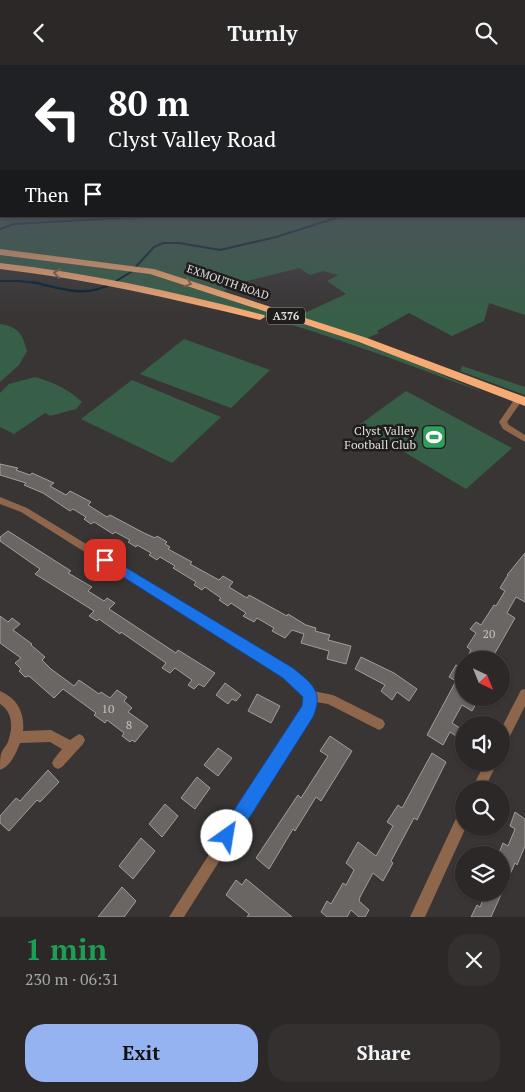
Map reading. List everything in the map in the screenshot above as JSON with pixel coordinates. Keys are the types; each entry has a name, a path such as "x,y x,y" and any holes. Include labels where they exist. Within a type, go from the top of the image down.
{"highway":[{"name":"EXMOUTH ROAD","path":"0,252 135,268 363,341 521,405"},
{"name":"EXMOUTH ROAD","path":"0,266 122,284 206,303 294,327 521,405"}],"street":[{"path":"521,405 503,422 506,427 525,439"},
{"path":"0,500 32,515 288,673 302,684 310,696 310,705 307,712 176,917"},
{"path":"510,724 525,693"},
{"path":"310,696 329,699 379,724"},
{"path":"0,697 11,705 16,724 16,737 11,750 0,764"},
{"path":"16,737 51,736 75,744 58,763"},
{"path":"417,917 455,836"}],"green space":[{"path":"0,236 525,236 525,315 489,303 484,321 452,336 409,313 377,331 379,333 365,339 298,316 346,294 327,281 338,275 323,271 310,275 299,268 243,282 223,291 152,269 0,251"},
{"path":"0,254 149,272 388,352 485,393 339,340 228,306 143,287 0,264"},
{"path":"0,324 12,327 19,332 27,351 19,365 0,382"},
{"path":"184,339 270,370 231,408 140,374"},
{"path":"462,366 525,387 525,395 460,371"},
{"path":"35,377 60,387 82,402 76,409 50,416 45,413 14,434 0,427 0,393 9,384"},
{"path":"132,380 221,417 172,463 81,419"},
{"name":"Clyst Valley Football Club","path":"406,391 512,448 466,489 359,425"}],"building":[{"path":"0,464 18,468 16,470 30,475 32,473 54,483 50,486 66,495 70,491 91,502 88,505 107,517 110,515 155,538 157,536 167,542 165,544 170,547 168,549 192,562 190,564 219,580 223,576 233,582 229,587 247,598 249,595 287,616 288,614 306,625 316,628 315,631 330,635 328,640 351,646 346,664 327,659 329,651 301,643 304,634 292,630 285,638 272,631 274,628 257,618 254,622 243,616 246,613 231,603 228,606 219,600 221,598 205,587 202,590 194,585 196,582 173,568 175,566 160,557 157,560 149,555 151,553 128,542 130,540 115,532 113,534 94,522 91,524 84,519 86,517 73,509 70,511 43,493 24,485 26,483 0,475"},
{"path":"8,531 71,571 68,573 92,587 88,591 104,601 107,598 115,603 109,609 176,653 178,650 215,673 204,687 199,684 194,689 188,685 192,680 175,668 170,673 162,668 166,663 121,632 120,634 99,619 97,621 89,616 94,611 35,574 40,569 0,541 0,537"},
{"path":"525,553 525,602 516,597 507,613 515,618 496,651 470,651 467,647 476,633 470,629 476,622 481,625 494,605 496,606 505,591 500,588 507,575"},
{"path":"0,616 8,622 12,618 20,624 13,630 32,644 45,657 42,660 51,669 74,686 79,680 99,694 101,692 110,698 117,690 127,697 124,701 132,708 128,712 148,726 135,742 132,740 130,742 122,736 124,733 107,720 105,723 94,715 96,713 63,689 54,698 29,676 25,677 15,663 21,658 0,643"},
{"path":"361,657 394,673 417,689 409,701 397,692 392,700 381,691 385,685 355,669"},
{"path":"455,667 455,680 449,677"},
{"path":"225,683 241,695 236,701 232,699 228,704 216,695"},
{"path":"455,683 455,706 461,706 452,723 455,725 455,735 450,732 443,745 427,735"},
{"path":"257,694 280,706 271,723 248,711"},
{"path":"464,706 475,706 472,711"},
{"path":"330,736 352,751 321,801 316,797 295,831 293,829 269,869 256,858 298,795 301,798 328,756 320,751"},
{"path":"218,748 232,758 218,776 204,765"},
{"path":"432,753 446,762 417,820 414,818 391,861 393,863 383,881 373,873 360,897 359,901 369,910 365,917 359,917 351,910 347,917 327,917 321,912 327,901 331,904 343,883 346,885 354,870 346,863 358,842 376,856 393,826 387,822 398,805 402,808"},
{"path":"48,770 59,782 40,802 37,800 9,831 0,823 0,816 16,798 20,801"},
{"path":"197,777 210,788 195,809 181,798"},
{"path":"165,804 178,816 162,837 149,824"},
{"path":"515,812 525,819 525,846 517,865 515,863 510,874 510,846 508,846 515,829 510,826"},
{"path":"141,838 155,851 133,879 119,866"},
{"path":"246,879 292,917 247,917 249,914 226,895 236,880 242,885"},
{"path":"122,887 136,901 124,917 98,917"},
{"path":"483,901 498,901 491,917 471,917 477,905 480,907"}],"waterway":[{"path":"113,283 131,272 154,247 163,243 179,243 220,250 280,236"},
{"path":"0,281 35,283"},
{"path":"35,283 64,290 84,291 94,290 116,282"}],"place":[{"name":"Clyst Valley Football Club","path":"434,437"}],"route":[{"path":"105,560 288,673 298,680 310,696 310,705 307,712 227,836"}]}
